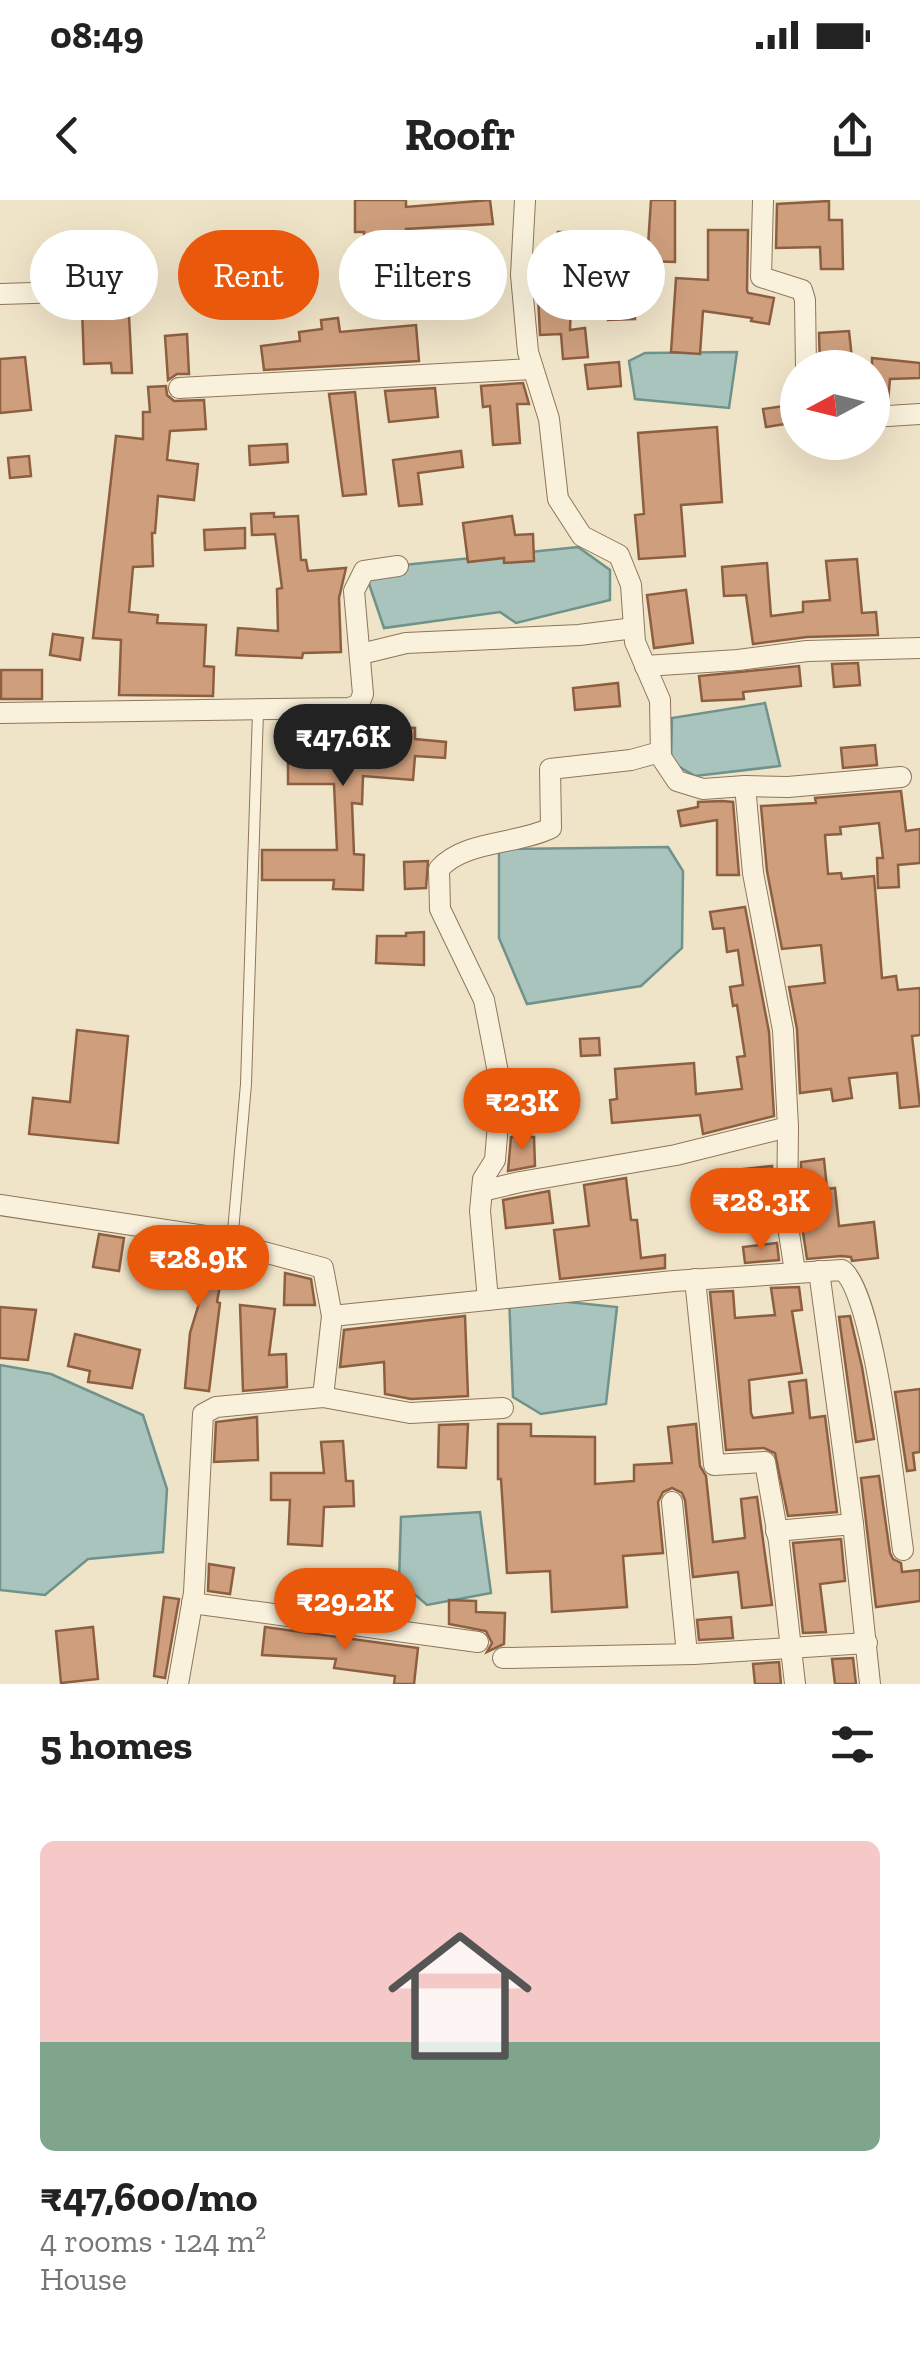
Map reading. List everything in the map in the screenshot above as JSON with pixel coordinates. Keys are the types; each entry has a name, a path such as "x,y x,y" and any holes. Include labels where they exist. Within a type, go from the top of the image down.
{"street":[{"path":"525,200 521,275 528,352 549,419 558,499 582,536 620,555 631,585 635,642 660,700 660,752 677,782 704,790 901,777"},
{"path":"763,200 760,271 767,280 802,290 806,300 806,350"},
{"path":"0,294 30,293"},
{"path":"179,388 534,369"},
{"path":"890,416 920,414"},
{"path":"0,712 350,708 359,704 363,694 354,592 364,570 398,566"},
{"path":"361,654 406,643 578,635 634,628"},
{"path":"645,666 807,651 920,648"},
{"path":"488,1300 482,1247 482,1191 483,1179 495,1160 500,1088 484,1000 440,909 439,869 452,854 524,839 551,828 550,769 567,764 631,760 660,752"},
{"path":"745,786 752,873 783,1030 788,1128 786,1220 795,1272"},
{"path":"482,1191 676,1155 788,1128"},
{"path":"0,1205 205,1236 323,1268 332,1316 323,1398"},
{"path":"332,1316 695,1279 842,1270 856,1286 881,1393 903,1550"},
{"path":"819,1271 870,1684"},
{"path":"695,1279 714,1465 765,1462 795,1684"},
{"path":"178,1684 192,1603 203,1414 216,1408 323,1398 410,1414 503,1408"},
{"path":"672,1502 687,1654"},
{"path":"776,1530 853,1524"},
{"path":"192,1603 478,1642"},
{"path":"503,1658 687,1654 866,1643"}],"lane":[{"path":"232,1244 246,1084 258,711"}],"water":[{"path":"737,352 729,408 635,399 629,361 645,353"},
{"path":"578,547 610,570 610,600 516,623 500,612 384,628 364,569"},
{"path":"765,703 780,766 695,776 671,762 672,718"},
{"path":"668,847 683,871 682,948 641,986 527,1004 499,938 499,849"},
{"path":"509,1296 617,1307 606,1404 541,1414 513,1397"},
{"path":"0,1365 51,1374 143,1415 167,1489 163,1552 88,1559 45,1595 0,1590"},
{"path":"480,1512 491,1593 427,1605 399,1581 401,1517"}],"building":[{"path":"355,200 406,200 406,207 490,200 493,224 355,230"},
{"path":"651,200 675,200 675,262 665,262 665,230 649,230"},
{"path":"829,201 829,220 842,220 843,269 821,269 820,247 776,248 777,204"},
{"path":"708,230 748,230 747,290 774,298 769,324 703,311 700,354 671,352 676,278 708,280"},
{"path":"338,318 340,332 416,325 419,361 264,370 261,346 300,341 299,332 322,329 321,320"},
{"path":"82,320 129,320 132,373 112,373 111,363 84,364"},
{"path":"539,320 570,320 570,330 585,328 588,357 563,359 561,334 540,335"},
{"path":"849,331 851,350 819,350 819,333"},
{"path":"187,334 189,374 177,374 168,380 165,336"},
{"path":"25,357 31,410 0,413 0,359"},
{"path":"890,360 920,363 920,378 890,379"},
{"path":"619,362 621,386 588,389 585,365"},
{"path":"523,383 529,404 517,404 520,443 493,445 490,406 483,407 481,386"},
{"path":"166,386 167,395 174,401 204,400 206,429 170,431 167,460 198,464 194,500 158,496 152,533 153,566 133,567 129,612 158,615 157,623 206,625 204,666 214,667 213,696 119,695 121,640 93,638 116,436 143,439 143,412 150,412 148,387"},
{"path":"435,388 438,417 389,422 385,391"},
{"path":"355,392 366,494 343,496 329,394"},
{"path":"780,407 780,425 766,427 763,409"},
{"path":"717,427 722,502 681,505 685,556 639,559 635,515 644,514 638,433"},
{"path":"287,444 288,462 250,465 249,446"},
{"path":"461,451 463,467 418,473 422,504 399,506 393,460"},
{"path":"29,456 31,476 10,478 8,458"},
{"path":"274,513 274,517 298,516 301,560 306,560 308,571 346,568 339,598 341,652 303,653 302,658 236,655 238,628 278,631 277,589 282,588 275,534 252,535 251,514"},
{"path":"512,516 515,535 533,534 534,561 504,563 504,558 468,562 463,523"},
{"path":"245,528 245,548 205,550 204,530"},
{"path":"857,559 862,613 876,612 878,635 807,637 753,644 746,595 724,596 722,567 767,563 771,616 803,612 803,602 830,600 826,561"},
{"path":"686,590 693,643 654,648 647,595"},
{"path":"53,634 83,638 80,660 50,655"},
{"path":"858,663 860,685 834,687 832,664"},
{"path":"799,666 801,686 743,692 744,699 702,701 699,676"},
{"path":"1,670 42,670 42,699 1,699"},
{"path":"618,683 620,706 575,710 573,688"},
{"path":"364,717 364,725 415,728 415,739 446,742 445,758 415,756 413,780 363,776 362,804 352,803 354,854 364,855 363,890 333,889 334,880 262,880 262,850 337,850 334,784 288,784 284,723 350,722"},
{"path":"875,745 877,765 843,768 841,748"},
{"path":"901,791 906,831 920,829 920,863 898,865 899,887 878,888 877,858 883,858 879,823 840,827 841,834 825,835 828,874 841,873 842,879 874,876 882,978 896,976 898,990 920,988 920,1035 912,1036 920,1106 900,1108 897,1073 849,1078 852,1098 833,1101 831,1089 800,1093 797,1029 789,987 825,983 821,945 782,949 767,871 761,806"},
{"path":"698,802 733,802 739,875 717,875 717,820 681,826 678,811 698,807"},
{"path":"428,861 426,888 405,889 404,862"},
{"path":"745,907 769,1032 774,1116 703,1134 700,1115 612,1123 610,1100 617,1099 615,1069 694,1063 696,1094 742,1089 737,1057 745,1056 737,1005 733,1006 730,987 743,985 738,950 727,952 724,928 713,929 710,912"},
{"path":"424,932 424,965 376,963 377,936"},
{"path":"77,1030 128,1036 118,1143 29,1134 33,1098 70,1102"},
{"path":"599,1038 600,1055 581,1056 580,1039"},
{"path":"511,1137 534,1137 535,1166 508,1171"},
{"path":"824,1159 827,1189 835,1188 839,1226 874,1222 878,1258 807,1259 801,1219 801,1162"},
{"path":"772,1166 773,1212 740,1216 734,1170"},
{"path":"626,1178 631,1220 637,1220 641,1258 665,1255 665,1268 560,1279 554,1230 589,1226 584,1185"},
{"path":"549,1191 553,1223 506,1228 503,1200"},
{"path":"99,1234 124,1238 119,1271 93,1267"},
{"path":"777,1243 779,1260 745,1263 743,1247"},
{"path":"169,1245 197,1249 195,1257 224,1264 209,1391 185,1388 190,1333 200,1300 194,1299 198,1285 162,1276"},
{"path":"285,1273 311,1279 315,1305 284,1305"},
{"path":"799,1287 802,1310 792,1311 802,1373 749,1380 751,1413 753,1418 793,1413 789,1382 806,1380 810,1418 825,1416 837,1512 788,1516 775,1453 764,1448 726,1450 710,1292 733,1291 735,1318 775,1315 771,1288"},
{"path":"240,1305 275,1309 269,1355 286,1354 287,1387 243,1391"},
{"path":"0,1307 36,1310 28,1360 0,1358"},
{"path":"465,1316 468,1396 411,1399 385,1394 384,1362 340,1367 344,1330"},
{"path":"850,1316 874,1439 856,1442 839,1317"},
{"path":"75,1334 140,1350 132,1388 88,1382 90,1371 68,1366"},
{"path":"920,1389 920,1452 913,1453 915,1470 907,1471 895,1392"},
{"path":"257,1417 258,1460 214,1462 216,1422"},
{"path":"468,1424 466,1468 438,1467 439,1425"},
{"path":"498,1424 531,1424 531,1436 595,1437 595,1484 634,1481 634,1465 672,1463 668,1427 696,1424 713,1542 745,1538 741,1499 757,1497 772,1605 742,1608 738,1572 693,1577 685,1500 682,1493 672,1488 663,1492 658,1502 663,1553 623,1556 627,1607 552,1612 550,1571 507,1573 498,1479"},
{"path":"343,1441 346,1481 353,1481 354,1506 324,1507 322,1546 288,1544 290,1500 271,1500 271,1473 324,1473 321,1442"},
{"path":"879,1476 890,1553 901,1563 902,1572 920,1570 920,1601 876,1607 861,1478"},
{"path":"841,1539 845,1581 820,1584 826,1632 803,1633 793,1543"},
{"path":"209,1564 234,1568 230,1594 208,1591"},
{"path":"304,1587 407,1598 404,1618 301,1604"},
{"path":"164,1597 179,1599 165,1678 154,1676"},
{"path":"449,1600 476,1601 476,1612 505,1613 504,1644 487,1652 492,1643 486,1631 449,1624"},
{"path":"731,1617 733,1638 699,1640 697,1620"},
{"path":"93,1627 98,1679 61,1683 56,1631"},
{"path":"265,1627 418,1648 414,1684 394,1684 395,1676 334,1668 336,1659 262,1655"},
{"path":"853,1658 856,1684 835,1684 832,1659"},
{"path":"779,1662 781,1684 755,1684 753,1664"}]}
